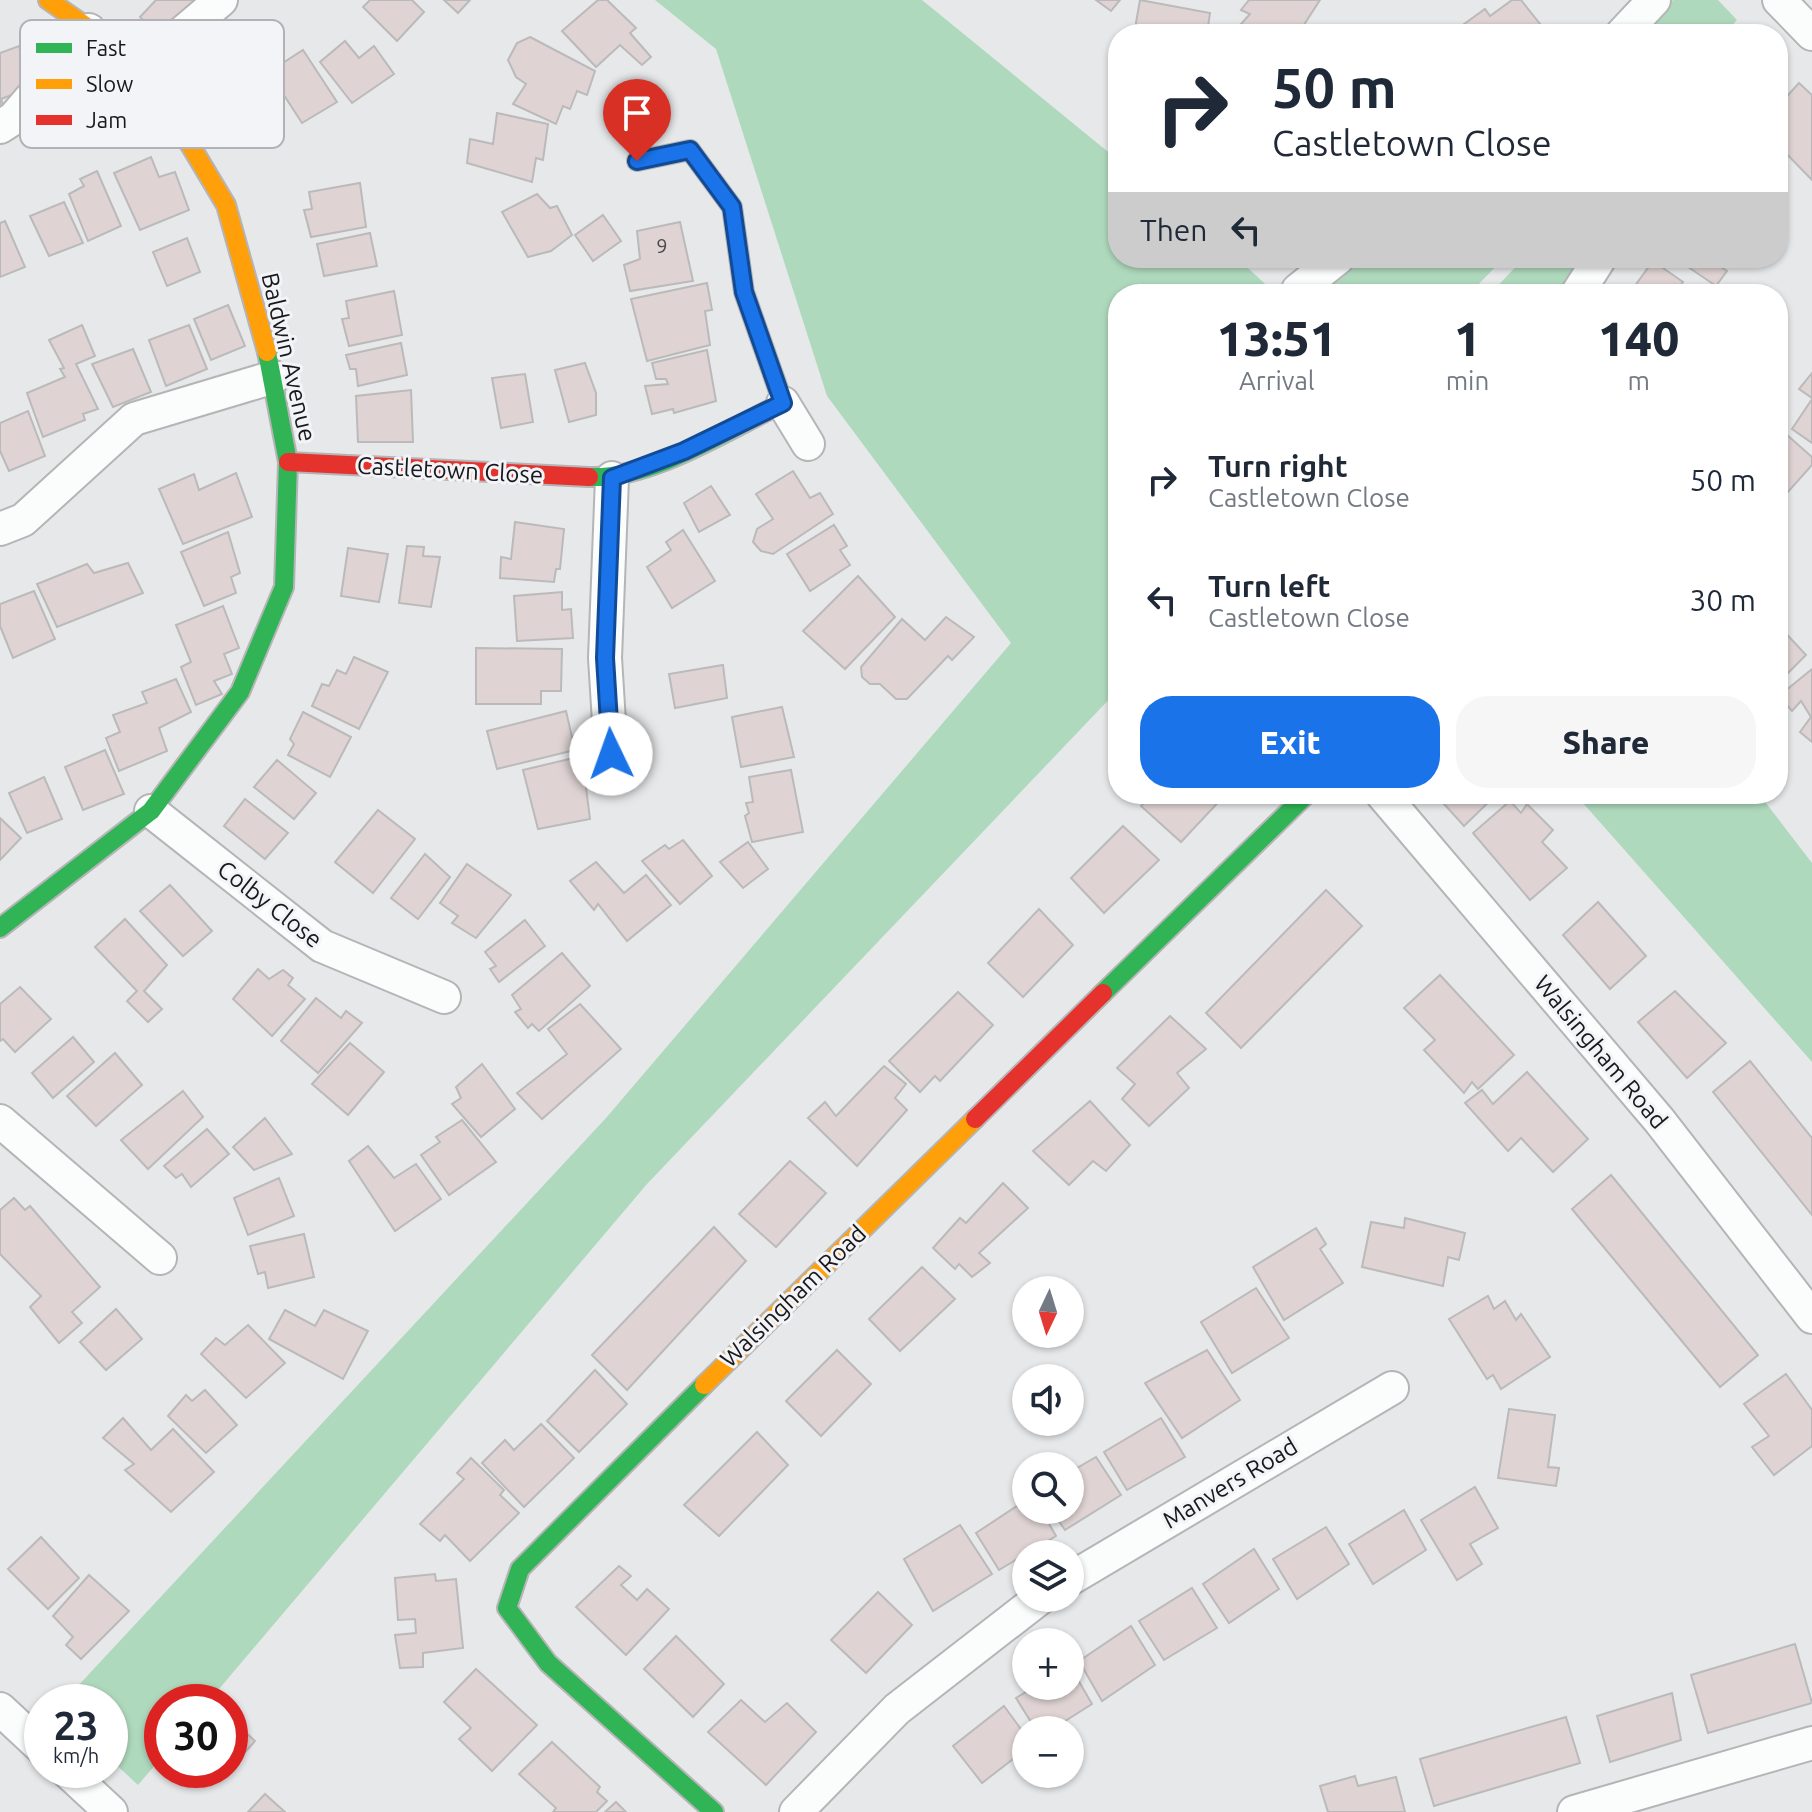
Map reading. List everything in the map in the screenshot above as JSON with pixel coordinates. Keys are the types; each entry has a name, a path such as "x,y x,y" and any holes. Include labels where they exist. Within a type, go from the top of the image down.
{"street":[{"name":"Baldwin Avenue","path":"48,0 75,20"},
{"path":"197,20 221,0"},
{"path":"1631,24 1654,0"},
{"path":"0,127 20,111"},
{"name":"Baldwin Avenue","path":"0,928 151,811 240,692 284,587 288,462 274,377 226,205 192,148"},
{"path":"637,161 690,150 732,207 744,292 783,403 808,444"},
{"path":"1306,284 1326,268"},
{"path":"0,529 23,520 134,419 274,377"},
{"name":"Castletown Close","path":"288,462 612,478 684,451 783,403"},
{"path":"611,754 605,658 612,478"},
{"name":"Walsingham Road","path":"714,1812 548,1663 507,1608 520,1569 653,1433 1297,804"},
{"name":"Walsingham Road","path":"1390,804 1659,1120 1812,1317"},
{"name":"Colby Close","path":"151,811 322,946 444,997"},
{"path":"0,1121 160,1258"},
{"name":"Manvers Road","path":"1084,1571 1392,1388"},
{"path":"796,1812 897,1709 1022,1612"},
{"path":"0,1709 24,1731"},
{"path":"1574,1812 1812,1743"},
{"path":"85,1788 111,1812"}],"green space":[{"path":"655,0 922,0 1108,152 1108,268 1248,268 1265,284 1108,284 1108,700 647,1184 223,1684 144,1684 144,1778 138,1785 128,1776 128,1684 80,1684 606,1118 1011,643 827,396 716,49"},
{"path":"1673,0 1718,0 1737,20 1733,24 1650,24"},
{"path":"1343,268 1494,268 1479,284 1321,284"},
{"path":"1515,268 1578,268 1567,284 1499,284"},
{"path":"1584,804 1767,804 1812,863 1812,1062"}],"building":[{"path":"156,0 201,0 182,20 143,20 140,17"},
{"path":"370,0 412,0 424,12 397,41 363,7"},
{"path":"444,0 470,0 458,13"},
{"path":"598,0 607,0 636,28 630,33 651,57 642,65 620,45 596,67 562,31"},
{"path":"1096,0 1120,0 1111,11"},
{"path":"1140,0 1210,13 1208,24 1136,24"},
{"path":"1249,0 1320,0 1304,24 1241,24 1250,14 1241,10"},
{"path":"1512,0 1521,0 1540,24 1464,24 1485,9 1490,16"},
{"path":"530,37 595,71 587,95 577,91 570,109 563,106 556,124 513,104 526,84 516,77 508,60 517,43"},
{"path":"345,41 359,58 374,46 394,74 352,103 320,62"},
{"path":"19,46 20,50 20,92 1,99 7,115 0,118 0,53"},
{"path":"303,50 337,102 302,123 284,95 284,62"},
{"path":"1799,83 1812,95 1812,180 1788,155 1788,95"},
{"path":"497,113 548,124 543,160 536,158 532,182 467,163 470,139 493,144"},
{"path":"151,157 159,177 175,172 189,210 140,230 114,173"},
{"path":"97,171 121,226 88,241 69,194 84,186 80,179"},
{"path":"360,183 366,227 311,237 304,210 312,209 309,192"},
{"path":"537,194 550,208 557,206 572,235 551,251 528,257 502,212"},
{"path":"64,202 83,243 49,256 30,216"},
{"path":"603,215 621,241 593,261 575,235"},
{"path":"5,221 25,267 0,277 0,223"},
{"path":"680,222 693,281 630,291 624,265 640,259 637,231"},
{"path":"370,233 377,266 324,276 317,244"},
{"path":"187,238 200,272 167,286 153,252"},
{"path":"1648,268 1663,268 1683,282 1682,284 1636,284"},
{"path":"1690,268 1722,268 1727,271 1717,284"},
{"path":"707,283 712,310 705,311 710,345 647,361 631,299"},
{"path":"394,291 402,335 349,346 342,319 349,318 346,301"},
{"path":"228,305 245,346 211,360 194,319"},
{"path":"82,325 95,356 76,364 98,409 83,414 85,420 43,437 27,393 65,377 60,369 64,368 49,340"},
{"path":"189,325 207,369 166,386 149,340"},
{"path":"401,343 407,375 358,386 356,369 350,369 346,355"},
{"path":"133,349 151,392 113,407 92,364"},
{"path":"707,350 716,401 674,413 673,409 652,414 645,386 668,384 666,379 656,379 652,363"},
{"path":"585,363 596,393 596,415 569,422 555,370"},
{"path":"1812,373 1812,398 1799,389"},
{"path":"525,374 533,422 501,428 492,378"},
{"path":"411,390 413,442 358,442 356,396"},
{"path":"1812,399 1812,443 1792,429"},
{"path":"28,411 45,456 9,471 0,451 0,423"},
{"path":"1788,436 1812,457 1812,465 1788,492"},
{"path":"793,471 810,498 820,493 833,514 773,554 761,551 753,542 757,529 773,519 756,494"},
{"path":"236,473 252,517 183,544 159,489 194,474 199,490"},
{"path":"711,486 730,515 699,532 684,503"},
{"path":"515,522 564,529 560,569 556,569 554,582 500,578 501,557 511,559"},
{"path":"834,525 847,546 840,550 850,565 810,591 787,554"},
{"path":"683,530 715,581 672,608 647,567 671,550 666,542"},
{"path":"228,532 240,573 231,577 236,593 204,606 181,552"},
{"path":"407,546 424,547 423,556 440,557 431,607 399,603"},
{"path":"348,548 388,554 379,602 341,596"},
{"path":"128,563 143,593 57,627 37,584 87,564 94,573"},
{"path":"858,576 895,617 845,669 803,631"},
{"path":"34,591 55,639 13,658 0,626 0,604"},
{"path":"562,592 562,610 571,609 573,638 517,641 514,596"},
{"path":"223,606 239,648 224,654 232,674 214,681 222,694 196,705 181,667 191,662 176,625"},
{"path":"946,617 974,637 952,660 948,656 907,699 896,699 880,684 870,684 862,677 861,667 902,619 925,640"},
{"path":"1788,636 1806,655 1788,673"},
{"path":"476,648 562,649 561,691 541,691 541,704 476,704"},
{"path":"354,657 388,672 359,729 312,706 322,684 329,686 337,670 346,674"},
{"path":"723,665 727,698 675,708 669,674"},
{"path":"1812,669 1812,742 1800,732 1811,717 1801,701 1792,711 1788,706 1788,689"},
{"path":"176,679 191,712 159,728 167,751 119,771 106,738 120,732 113,715 147,703 142,692"},
{"path":"782,707 794,757 741,767 732,717"},
{"path":"566,711 575,750 497,769 487,731"},
{"path":"303,712 351,737 330,777 288,755 294,744 290,739"},
{"path":"105,750 124,794 83,810 65,767"},
{"path":"582,756 590,819 538,829 523,770"},
{"path":"277,760 316,793 294,819 254,787"},
{"path":"791,770 803,832 752,842 745,816 749,813 746,803 753,802 749,777"},
{"path":"44,777 62,819 27,833 9,793"},
{"path":"245,799 288,833 265,859 224,826"},
{"path":"1143,804 1217,804 1181,842 1141,806"},
{"path":"1444,804 1487,804 1464,826"},
{"path":"1507,804 1513,804 1521,813 1527,804 1553,830 1542,842 1567,868 1530,900 1473,833"},
{"path":"378,810 415,839 373,893 335,862"},
{"path":"0,818 21,838 0,860"},
{"path":"1123,826 1159,860 1104,913 1071,878"},
{"path":"683,840 712,876 680,904 642,861 665,845 669,849"},
{"path":"748,842 768,869 743,888 720,862"},
{"path":"425,854 450,877 418,919 391,898"},
{"path":"596,862 624,893 646,875 671,905 627,941 598,904 594,910 570,881"},
{"path":"467,864 511,895 476,938 452,923 458,916 440,903"},
{"path":"170,885 212,931 183,956 140,911"},
{"path":"1326,890 1362,926 1241,1048 1206,1013"},
{"path":"1598,902 1646,956 1610,989 1563,935"},
{"path":"1039,909 1073,945 1023,997 988,963"},
{"path":"125,919 167,965 144,991 162,1009 148,1022 127,1001 137,991 95,947"},
{"path":"525,920 545,946 499,982 490,969 496,966 485,952"},
{"path":"562,953 590,986 539,1031 532,1024 528,1028 515,1012 521,1009 512,995"},
{"path":"258,969 269,979 283,970 293,978 288,985 305,999 272,1036 233,999"},
{"path":"1440,975 1514,1055 1478,1089 1472,1082 1464,1093 1424,1050 1435,1040 1404,1008"},
{"path":"20,987 51,1019 15,1052 3,1039 0,1041 0,1004"},
{"path":"1675,991 1726,1043 1687,1078 1638,1022"},
{"path":"958,992 993,1025 940,1081 935,1076 920,1092 889,1061"},
{"path":"316,998 341,1018 346,1011 362,1023 318,1073 281,1041"},
{"path":"580,1004 621,1049 542,1119 517,1093 567,1054 548,1029"},
{"path":"1170,1016 1206,1049 1177,1073 1189,1088 1149,1126 1122,1099 1135,1084 1117,1068"},
{"path":"73,1037 94,1062 53,1098 32,1073"},
{"path":"350,1043 384,1072 348,1115 312,1084"},
{"path":"115,1053 142,1085 96,1126 67,1096"},
{"path":"1750,1061 1812,1138 1812,1215 1713,1092"},
{"path":"482,1064 515,1109 481,1137 452,1104 461,1098 456,1087"},
{"path":"884,1066 906,1084 895,1098 907,1110 857,1166 808,1118 825,1102 836,1116"},
{"path":"1527,1072 1588,1139 1553,1172 1521,1138 1508,1151 1465,1103 1482,1090 1493,1104"},
{"path":"183,1091 203,1117 148,1169 121,1140"},
{"path":"1090,1101 1130,1145 1106,1171 1093,1161 1069,1185 1033,1151"},
{"path":"265,1118 292,1154 254,1170 233,1147"},
{"path":"462,1120 496,1162 449,1195 421,1155 440,1142 436,1137"},
{"path":"207,1129 229,1154 191,1187 182,1174 176,1178 164,1166"},
{"path":"368,1146 394,1178 416,1164 441,1199 395,1231 349,1161"},
{"path":"790,1161 826,1193 776,1247 739,1214"},
{"path":"1611,1175 1758,1355 1720,1387 1572,1209"},
{"path":"279,1178 294,1216 248,1235 234,1198"},
{"path":"1003,1183 1028,1208 979,1253 990,1263 972,1277 959,1264 955,1269 933,1248 960,1218 966,1223"},
{"path":"14,1198 25,1210 30,1206 100,1287 72,1312 82,1323 59,1343 30,1307 41,1296 0,1254 0,1210"},
{"path":"1405,1218 1465,1233 1459,1260 1448,1257 1443,1286 1362,1267 1371,1222 1404,1228"},
{"path":"714,1227 746,1261 627,1390 592,1355"},
{"path":"1316,1228 1326,1244 1320,1249 1343,1283 1284,1320 1253,1267"},
{"path":"304,1234 314,1277 268,1288 265,1272 258,1274 250,1246"},
{"path":"922,1267 955,1299 900,1351 869,1319"},
{"path":"1256,1288 1289,1338 1232,1373 1201,1322"},
{"path":"1488,1296 1494,1309 1505,1301 1516,1320 1521,1314 1550,1357 1501,1389 1493,1375 1487,1379 1449,1319"},
{"path":"116,1309 142,1339 106,1370 80,1342"},
{"path":"285,1310 315,1326 324,1310 368,1331 343,1379 269,1339"},
{"path":"248,1325 285,1363 246,1398 201,1354 216,1338 225,1345"},
{"path":"837,1350 871,1384 821,1436 786,1401"},
{"path":"1207,1350 1240,1400 1182,1438 1145,1383"},
{"path":"595,1370 627,1404 579,1452 547,1421"},
{"path":"1786,1374 1812,1410 1812,1446 1774,1475 1752,1447 1769,1436 1744,1404"},
{"path":"205,1390 237,1425 206,1453 168,1416 186,1395 192,1401"},
{"path":"1509,1409 1555,1415 1548,1467 1559,1468 1556,1486 1498,1478"},
{"path":"123,1418 151,1450 173,1429 214,1472 171,1512 125,1470 134,1464 103,1438"},
{"path":"1161,1418 1185,1457 1127,1490 1104,1452"},
{"path":"541,1424 574,1458 524,1507 482,1463 505,1440 514,1450"},
{"path":"757,1432 788,1465 719,1536 684,1505"},
{"path":"1096,1457 1121,1495 1084,1518 1084,1464"},
{"path":"471,1458 504,1490 500,1495 519,1513 470,1561 445,1535 440,1541 420,1524 464,1479 457,1473"},
{"path":"1475,1487 1498,1528 1470,1544 1482,1564 1457,1580 1421,1520"},
{"path":"1012,1509 1012,1524 1049,1524 1056,1536 1049,1540 1012,1540 1012,1562 999,1570 976,1533"},
{"path":"1404,1510 1426,1550 1373,1584 1349,1544"},
{"path":"1061,1524 1075,1524 1065,1530"},
{"path":"960,1525 992,1574 933,1611 904,1559"},
{"path":"1326,1527 1349,1564 1297,1599 1273,1559"},
{"path":"41,1537 79,1578 48,1609 8,1569"},
{"path":"1254,1549 1279,1589 1229,1623 1203,1584"},
{"path":"619,1566 631,1576 621,1585 637,1600 647,1589 669,1609 626,1655 576,1607"},
{"path":"435,1574 436,1581 456,1579 463,1648 423,1653 423,1667 400,1668 395,1635 416,1633 415,1619 398,1620 395,1578"},
{"path":"89,1575 129,1611 81,1659 66,1645 73,1637 53,1616"},
{"path":"1192,1588 1217,1628 1164,1660 1139,1621"},
{"path":"878,1592 912,1625 866,1673 831,1640"},
{"path":"1131,1626 1155,1665 1102,1701 1084,1670 1084,1658"},
{"path":"676,1636 724,1684 693,1717 644,1669"},
{"path":"1795,1644 1812,1703 1708,1733 1691,1675"},
{"path":"476,1669 537,1725 492,1771 459,1739 471,1728 444,1702"},
{"path":"1084,1690 1092,1704 1073,1716 1027,1716 1017,1700 1084,1700"},
{"path":"1672,1693 1681,1740 1610,1762 1597,1716"},
{"path":"741,1700 765,1722 787,1703 816,1732 766,1785 708,1732"},
{"path":"1004,1706 1012,1717 1012,1760 982,1783 953,1746"},
{"path":"1566,1717 1580,1763 1434,1806 1420,1759"},
{"path":"248,1735 255,1741 248,1749"},
{"path":"552,1742 600,1787 597,1792 607,1801 596,1812 553,1812 556,1808 519,1774"},
{"path":"1355,1776 1358,1786 1396,1777 1405,1812 1328,1812 1320,1786"},
{"path":"265,1794 285,1812 248,1812"},
{"path":"616,1802 626,1812 605,1812"}],"traffic: fast":[{"path":"589,477 612,476 663,462 783,403 744,292 732,207 690,150 637,161"},
{"path":"0,928 151,811 240,692 284,587 288,462 267,352"},
{"path":"1103,993 1297,804"},
{"path":"704,1385 520,1569 507,1608 548,1663 714,1812"}],"traffic: slow":[{"path":"48,0 77,20"},
{"path":"192,148 226,205 267,352"},
{"path":"704,1385 975,1119"}],"traffic: jam":[{"path":"288,462 589,477"},
{"path":"975,1119 1103,993"}],"route":[{"path":"611,754 605,658 612,478 684,451 783,403 744,292 732,207 690,150 637,161"}]}
